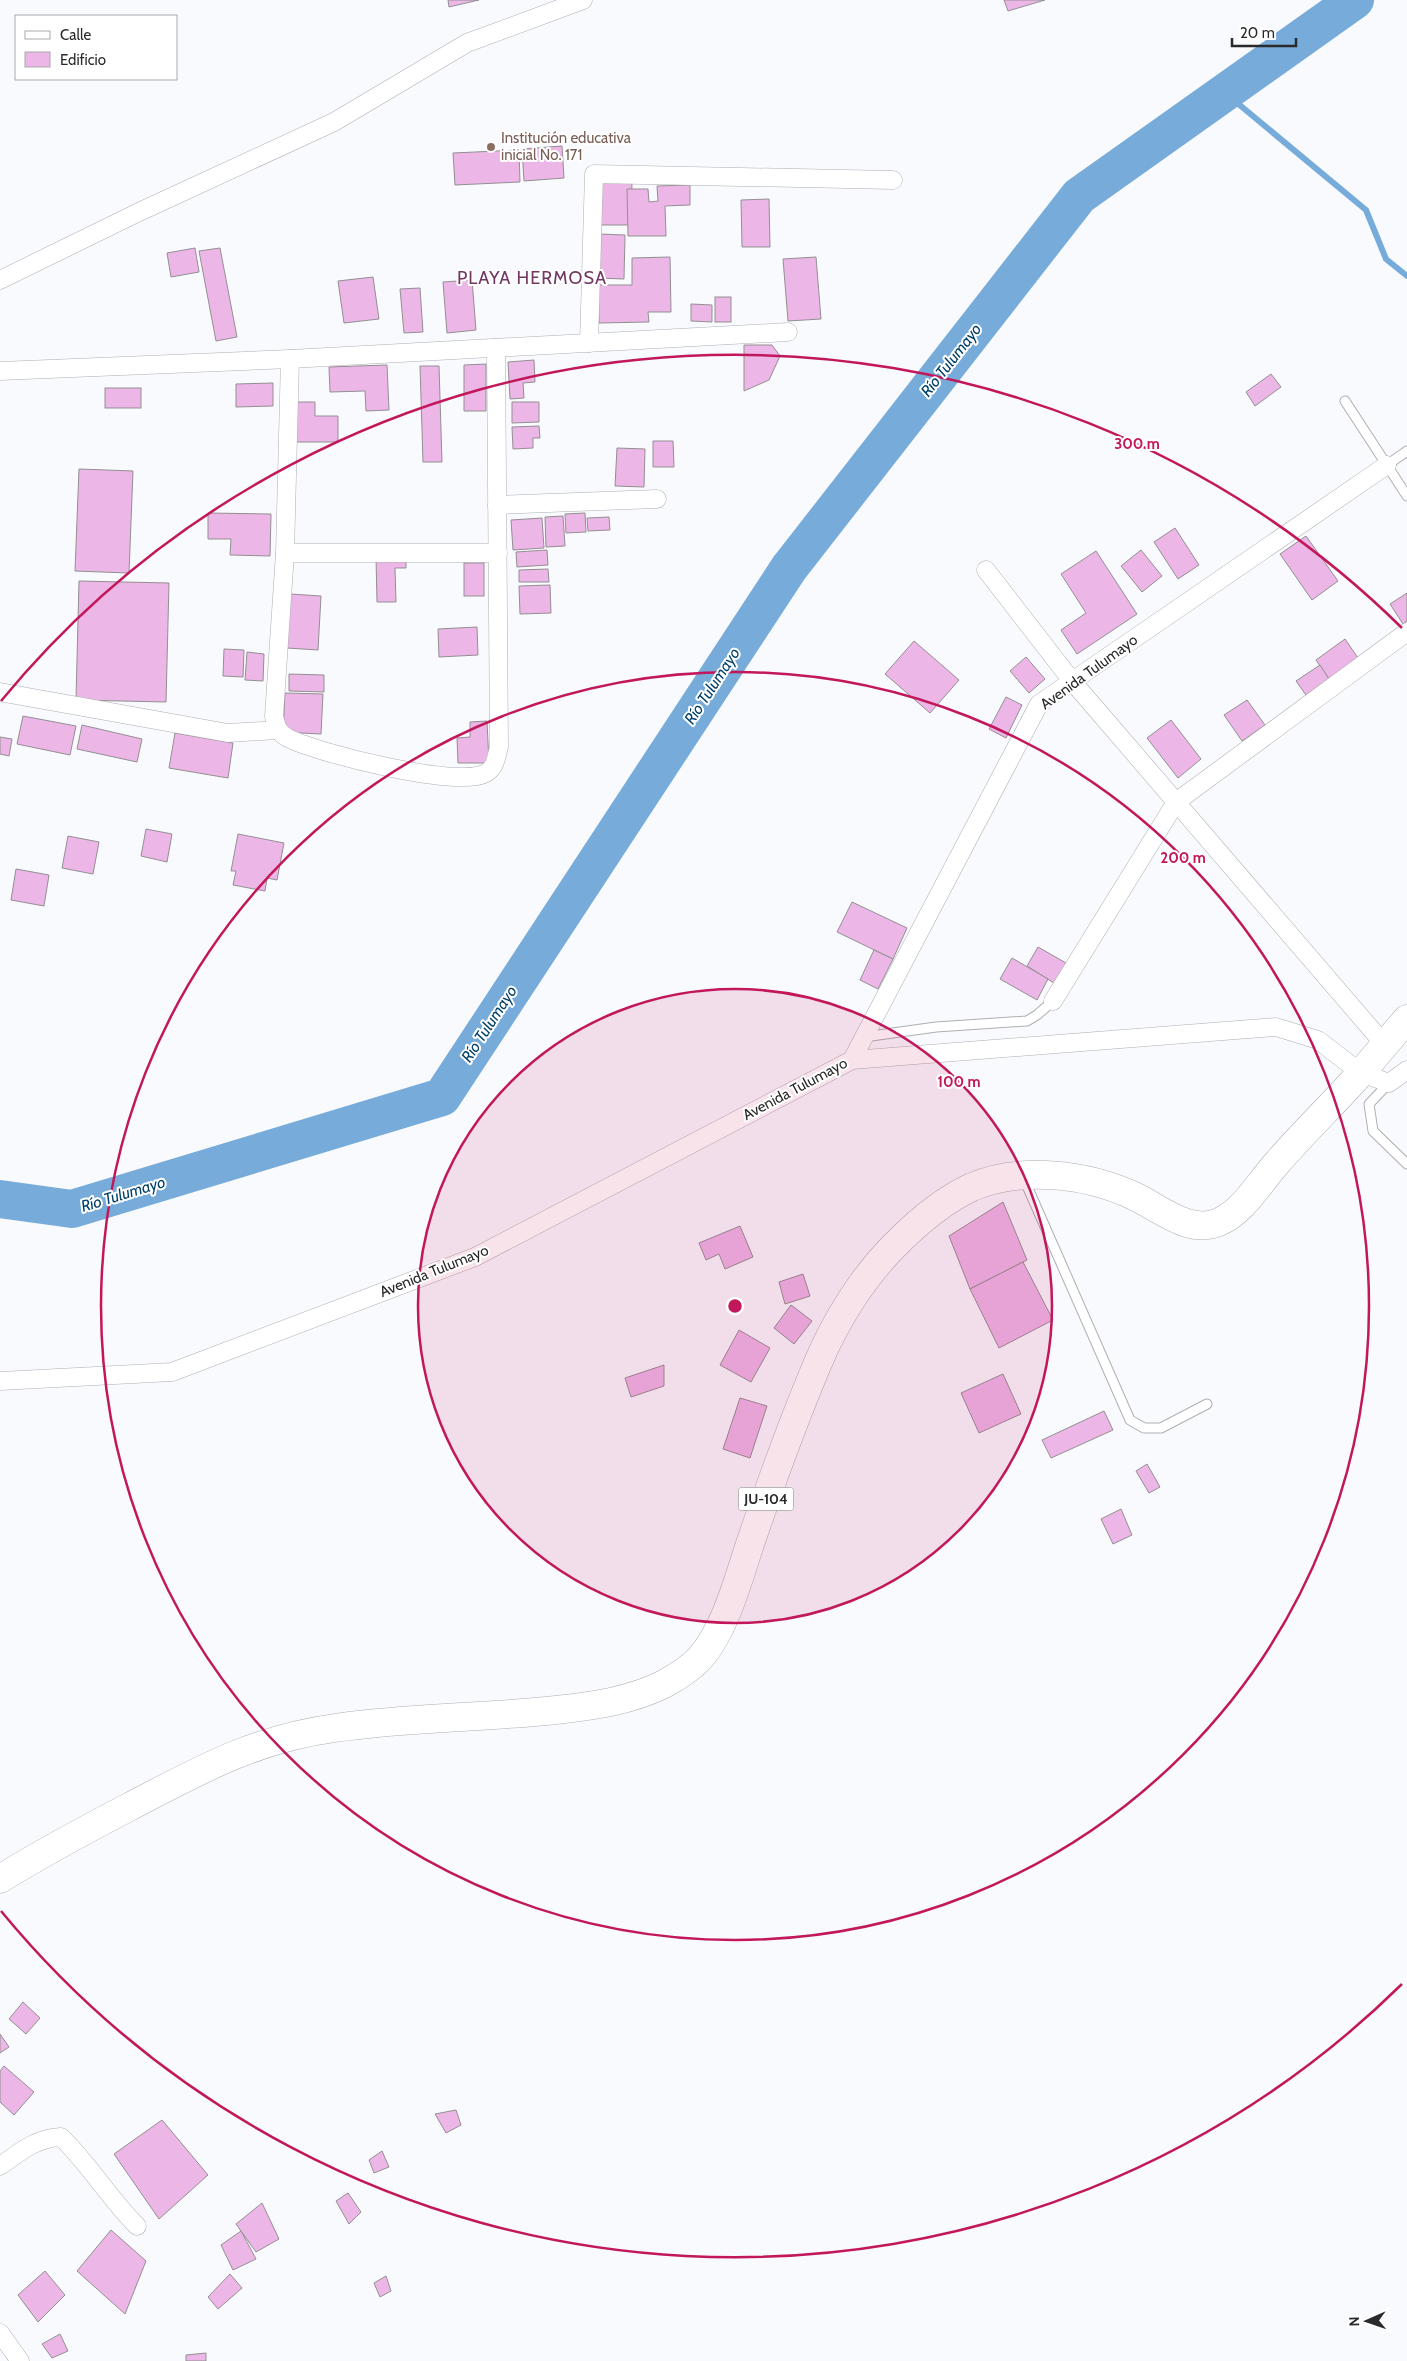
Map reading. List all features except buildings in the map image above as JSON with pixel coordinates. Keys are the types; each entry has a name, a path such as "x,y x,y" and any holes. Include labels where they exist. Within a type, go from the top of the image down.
{"main road":[{"name":"JU-104","path":"0,1879 39,1855 167,1787 226,1757 263,1743 298,1734 339,1727 531,1713 591,1706 629,1698 657,1687 681,1674 700,1658 714,1638 730,1602 771,1484 818,1361 844,1313 864,1284 893,1247 919,1222 945,1202 975,1186 1008,1177 1023,1176 1072,1178 1108,1184 1185,1223 1206,1226 1222,1221 1237,1211 1276,1164 1361,1073 1407,1019"}],"street":[{"path":"0,280 139,212 334,122 467,43 583,0"},
{"path":"589,343 594,174 894,180"},
{"path":"0,371 290,359 788,332"},
{"path":"0,692 228,734 277,730 288,738 331,752 411,772 471,777 485,774 495,766 498,747 496,348"},
{"path":"277,730 274,716 285,553 290,359"},
{"name":"Avenida Tulumayo","path":"0,1381 172,1372 475,1258 852,1060 1039,704 1387,465"},
{"path":"498,506 657,499"},
{"path":"285,553 498,553"},
{"path":"986,570 1072,681 1384,1044"},
{"path":"1053,1001 1176,802 1407,632"},
{"path":"852,1060 1276,1027 1318,1040 1361,1073 1389,1083 1407,1070"},
{"path":"0,2166 30,2145 46,2138 61,2137 72,2148 116,2205 136,2226"},
{"path":"0,2333 20,2361"}],"lane":[{"path":"1345,401 1407,496"},
{"path":"1387,465 1407,451"},
{"path":"864,1037 936,1026 1027,1021 1053,1001"},
{"path":"1389,1083 1369,1104 1373,1131 1407,1164"},
{"path":"1023,1176 1130,1420 1144,1428 1161,1428 1208,1404"}],"waterway":[{"name":"Río Tulumayo","path":"0,1199 72,1209 442,1097 789,568 1079,196 1355,0"},
{"path":"1224,92 1366,210 1386,259 1407,276"}],"place":[{"name":"Institución educativa inicial No. 171","path":"491,147"}],"district":[{"name":"PLAYA HERMOSA","path":"532,278"}]}
